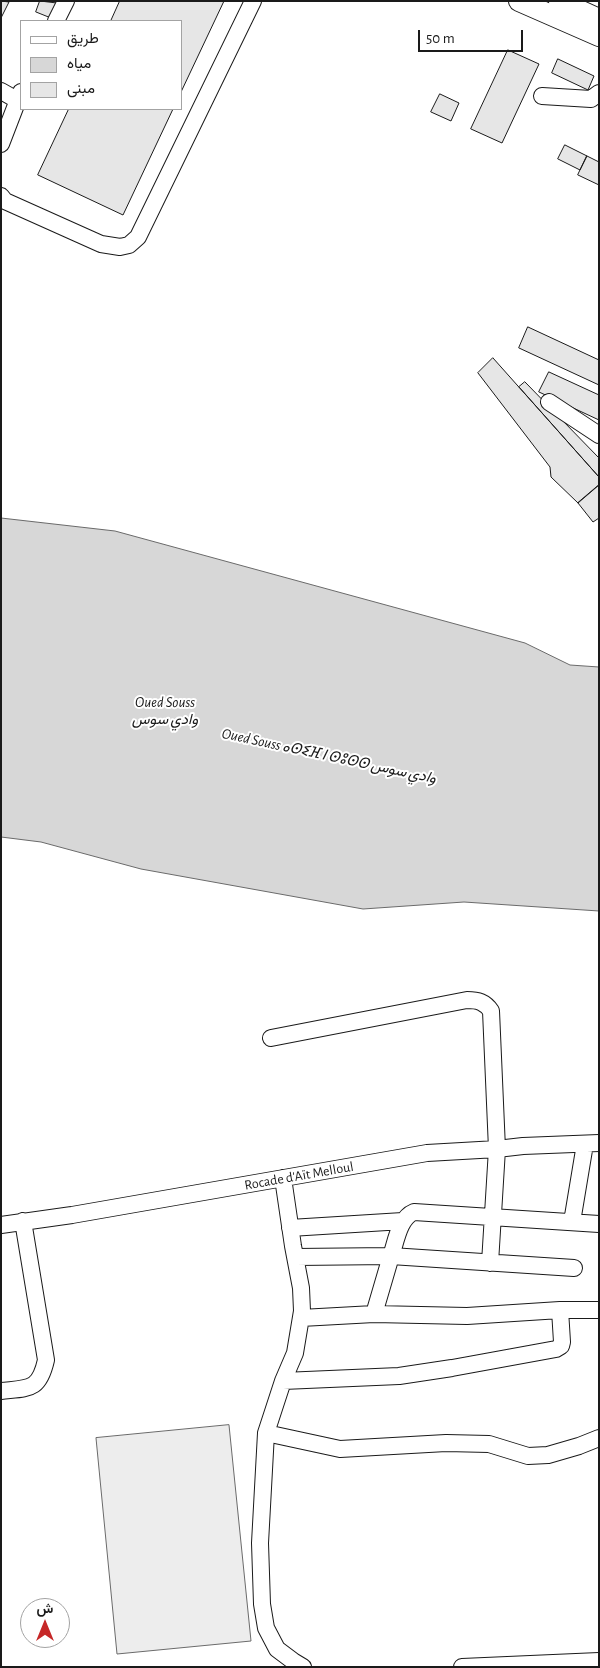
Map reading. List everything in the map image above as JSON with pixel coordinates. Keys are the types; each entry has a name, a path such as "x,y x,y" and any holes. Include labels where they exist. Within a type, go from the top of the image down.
{"main road":[{"path":"519,1 599,36"},
{"path":"559,1 599,19"}],"street":[{"path":"56,20 66,1"},
{"path":"1,196 5,201 101,244 120,247 129,245 138,238 253,1"},
{"path":"1,91 19,96 1,144"},
{"path":"542,96 591,100 599,93"},
{"path":"548,402 599,435"},
{"path":"271,1038 467,1000 477,1000 486,1005 491,1011 498,1149 490,1263"},
{"path":"572,1222 592,1144"},
{"name":"Rocade d'Aït Melloul","path":"1,1225 72,1215 427,1153 523,1146 592,1144"},
{"path":"283,1178 301,1288 301,1318 295,1353 283,1381 266,1433 260,1543 262,1604 266,1628 277,1649 304,1667"},
{"path":"374,1314 403,1221 407,1215 414,1212 599,1224"},
{"path":"1,1391 30,1388 38,1382 44,1372 46,1360 23,1221"},
{"path":"290,1228 403,1221"},
{"path":"296,1257 391,1256 574,1268"},
{"path":"301,1318 374,1314 467,1316 560,1310 599,1310"},
{"path":"283,1381 399,1376 556,1349 561,1346 562,1342 560,1310"},
{"path":"266,1433 340,1449 446,1443 489,1444 528,1456 548,1455 599,1438"},
{"path":"462,1667 599,1661"}],"shaded area":[{"path":"229,1425 251,1641 117,1654 96,1438"}],"water":[{"name":"Oued Souss وادي سوس","path":"1,518 115,531 525,643 570,665 599,667 599,911 464,902 363,909 141,869 41,842 1,837"}],"building":[{"path":"1,1 9,2 1,18"},
{"path":"40,1 57,3 51,18 36,12"},
{"path":"120,1 224,1 182,90 182,20 111,20"},
{"path":"508,50 539,64 502,143 471,129"},
{"path":"558,59 594,76 588,90 552,73"},
{"path":"440,94 459,103 451,121 431,112"},
{"path":"69,110 173,110 123,215 38,175"},
{"path":"565,145 587,156 580,170 558,159"},
{"path":"587,156 599,162 599,185 578,175"},
{"path":"528,327 599,360 599,385 519,348"},
{"path":"493,358 599,477 599,485 578,503 551,477 550,467 478,373"},
{"path":"549,372 599,395 599,420 539,392"},
{"path":"525,382 599,458 599,477 519,387"},
{"path":"599,485 599,518 593,522 578,503"}],"water label":[{"name":"Oued Souss ⴰⵙⵉⴼ ⵏ ⵙⵓⵙⵙ وادي سوس","path":"329,756"}]}
